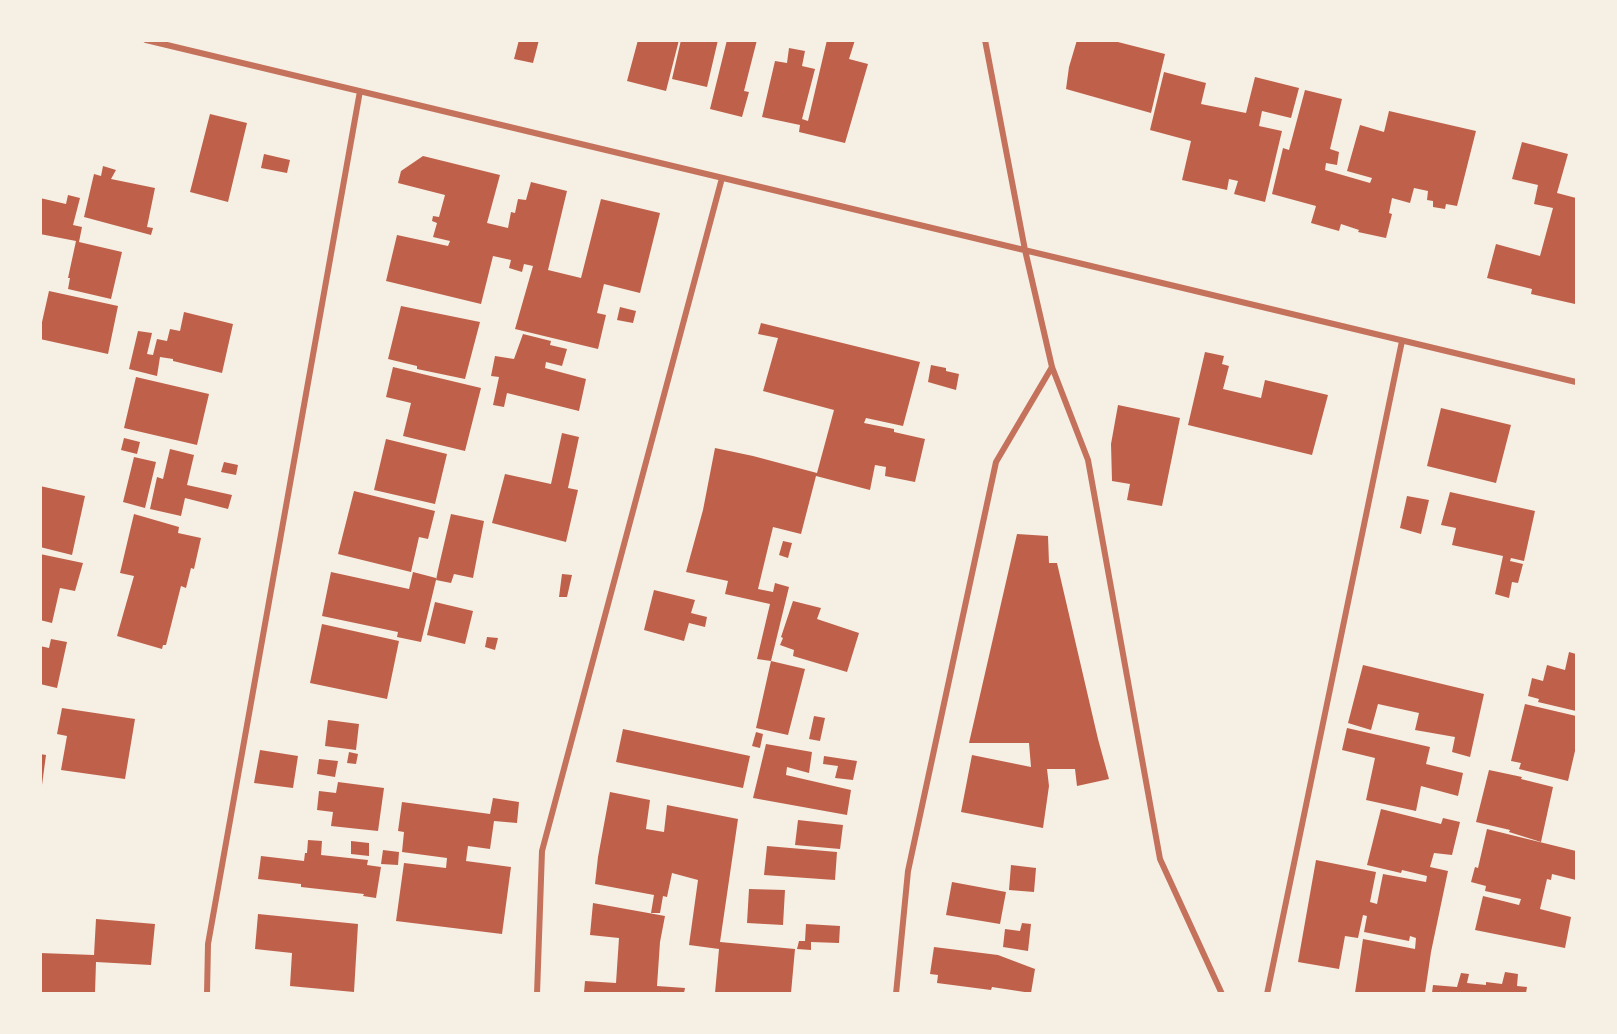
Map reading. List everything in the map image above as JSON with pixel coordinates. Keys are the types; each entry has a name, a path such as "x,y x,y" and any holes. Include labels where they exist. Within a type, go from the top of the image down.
{"street":[{"path":"146,40 1576,382"},
{"path":"985,40 1024,250 1052,367 1088,460 1160,859 1222,993"},
{"path":"207,993 208,944 360,91"},
{"path":"537,993 542,851 722,178"},
{"path":"1267,993 1402,341"},
{"path":"896,993 908,871 996,462 1052,367"}],"building":[{"path":"519,40 539,40 533,63 514,59"},
{"path":"638,40 679,40 666,91 627,81"},
{"path":"681,40 718,40 707,87 672,79"},
{"path":"727,40 757,40 744,91 749,92 742,117 710,109"},
{"path":"827,40 855,40 849,59 868,64 845,143 799,132 800,125 762,117 775,61 787,63 789,48 805,51 802,66 815,69 802,119 808,121"},
{"path":"1077,40 1110,40 1165,54 1151,113 1066,89 1069,67"},
{"path":"1164,72 1206,83 1201,104 1246,113 1255,77 1299,88 1291,118 1262,111 1259,126 1282,131 1265,202 1234,194 1238,181 1229,179 1227,190 1182,180 1191,141 1150,130"},
{"path":"1305,90 1342,99 1330,149 1339,152 1337,165 1326,163 1325,170 1370,183 1372,178 1347,171 1360,125 1384,132 1389,111 1476,131 1457,206 1446,204 1445,209 1433,207 1433,201 1427,200 1428,191 1414,188 1410,203 1392,198 1389,213 1392,214 1386,238 1358,232 1359,230 1341,224 1339,231 1311,223 1316,206 1272,194 1283,148 1289,150"},
{"path":"210,114 247,123 228,202 190,192"},
{"path":"1522,142 1568,154 1557,193 1576,198 1575,304 1531,294 1532,289 1487,278 1496,244 1540,256 1553,208 1534,204 1538,185 1512,179"},
{"path":"264,154 290,160 287,173 261,168"},
{"path":"423,156 500,175 487,223 508,228 511,212 515,213 518,199 526,200 531,182 567,191 548,270 581,278 601,199 660,213 640,293 604,284 597,313 606,315 598,349 515,329 533,266 524,264 522,272 509,268 511,260 493,256 481,304 386,281 397,235 448,246 450,241 433,237 437,223 432,221 433,216 439,217 445,195 398,183 401,171"},
{"path":"103,166 116,170 111,179 155,188 147,227 153,228 151,235 84,217 94,174 101,176"},
{"path":"68,195 80,198 73,225 82,227 79,242 122,252 111,299 68,289 70,278 68,278 76,241 40,234 40,198 66,204"},
{"path":"49,291 118,306 108,354 40,339"},
{"path":"401,306 480,322 465,379 417,369 417,366 388,359"},
{"path":"620,307 636,311 633,323 617,320"},
{"path":"184,312 233,324 222,373 160,357 157,376 129,369 138,331 152,333 147,354 153,355 157,339 167,341 170,329 180,331"},
{"path":"761,323 920,362 903,426 866,418 864,423 894,429 894,432 925,439 915,482 885,476 886,467 875,465 870,490 816,476 801,534 773,527 758,589 773,592 775,583 789,587 771,661 757,659 770,604 725,594 728,581 686,572 703,510 715,448 817,473 834,410 763,391 778,338 758,334"},
{"path":"523,334 551,341 550,345 567,349 562,366 546,362 545,368 586,379 579,411 507,393 504,407 493,405 499,377 491,376 495,356 514,359"},
{"path":"1205,352 1224,356 1222,364 1229,366 1223,389 1261,398 1265,380 1328,395 1312,455 1188,425"},
{"path":"931,365 959,374 956,390 928,382"},
{"path":"393,367 481,388 465,451 403,436 411,403 386,397"},
{"path":"136,377 209,394 197,445 124,428"},
{"path":"1118,405 1180,418 1162,506 1127,500 1130,484 1112,481 1111,444"},
{"path":"1441,408 1511,425 1496,483 1427,466"},
{"path":"562,433 579,437 568,488 578,490 566,542 492,523 505,474 551,484"},
{"path":"124,438 140,442 137,454 121,450"},
{"path":"386,439 447,454 435,504 374,490"},
{"path":"170,449 194,455 187,485 232,495 228,509 185,498 181,516 150,509 157,477 163,479"},
{"path":"134,457 156,462 145,508 123,502"},
{"path":"224,462 238,465 236,475 221,472"},
{"path":"40,486 85,496 72,555 40,547"},
{"path":"354,491 435,511 428,539 419,537 411,572 338,554"},
{"path":"1450,492 1535,511 1524,561 1511,558 1510,561 1523,564 1518,583 1512,582 1509,598 1495,594 1503,556 1452,545 1456,528 1441,525"},
{"path":"1407,496 1429,500 1421,534 1400,528"},
{"path":"134,514 179,527 178,533 201,538 194,569 191,568 186,588 181,586 166,645 163,645 162,649 117,636 134,576 120,573"},
{"path":"451,514 484,521 473,578 454,574 451,583 436,580"},
{"path":"1017,534 1048,536 1049,563 1057,563 1109,779 1077,786 1075,769 1047,769 1049,786 1043,828 961,812 972,755 1031,767 1029,743 969,743"},
{"path":"783,541 792,543 788,558 779,555"},
{"path":"40,554 83,563 75,591 60,588 52,623 40,620"},
{"path":"331,572 409,589 413,572 436,578 421,642 397,637 398,632 322,616"},
{"path":"562,574 572,575 567,597 559,597"},
{"path":"654,590 695,600 691,613 707,617 705,627 689,623 684,641 644,630"},
{"path":"793,601 821,608 817,619 859,633 847,672 793,656 794,650 780,645"},
{"path":"435,602 473,611 465,644 427,635"},
{"path":"322,624 399,641 387,699 310,683"},
{"path":"487,637 498,638 495,650 485,647"},
{"path":"51,639 67,642 57,688 40,684 40,646 49,648"},
{"path":"1569,652 1576,654 1576,711 1538,702 1539,699 1528,696 1532,678 1543,681 1547,665 1565,670"},
{"path":"771,661 805,669 788,735 756,728"},
{"path":"1363,665 1484,694 1470,757 1452,752 1455,737 1415,730 1419,713 1378,704 1371,730 1348,723"},
{"path":"1525,704 1576,716 1576,751 1568,781 1519,769 1521,763 1511,761"},
{"path":"62,708 135,719 125,779 61,770 67,736 57,734"},
{"path":"814,716 825,718 820,741 809,739"},
{"path":"328,720 359,724 356,750 325,746"},
{"path":"1347,728 1430,747 1426,764 1463,773 1458,796 1421,786 1416,811 1366,800 1375,758 1342,750"},
{"path":"623,729 750,756 743,788 616,762"},
{"path":"756,732 763,734 760,748 752,746"},
{"path":"766,744 812,752 809,773 787,767 786,775 851,790 847,815 753,798"},
{"path":"260,750 298,756 293,788 254,783"},
{"path":"349,752 358,754 356,764 347,763"},
{"path":"40,754 46,755 42,785 40,784"},
{"path":"824,756 857,761 853,780 835,778 838,766 823,764"},
{"path":"319,759 338,761 335,777 317,774"},
{"path":"1489,770 1553,787 1541,842 1509,832 1510,830 1476,822"},
{"path":"338,782 384,788 378,831 331,826 333,812 317,810 319,791 336,793"},
{"path":"610,792 650,800 646,829 664,832 667,805 738,819 720,942 795,949 791,993 715,993 719,949 689,945 698,880 672,873 667,897 663,896 660,913 651,913 654,895 595,884"},
{"path":"493,798 519,802 517,823 494,821 490,849 468,846 466,861 511,867 502,934 396,921 404,863 446,868 447,858 402,852 404,832 398,831 402,802 490,814"},
{"path":"1381,809 1441,824 1443,818 1460,822 1452,855 1434,853 1430,867 1448,871 1425,993 1355,993 1363,939 1415,949 1416,938 1410,936 1409,941 1364,932 1367,916 1363,915 1358,938 1345,936 1339,969 1298,962 1316,860 1376,872 1370,902 1377,904 1383,874 1426,882 1427,876 1367,865"},
{"path":"798,820 843,825 840,849 795,845"},
{"path":"1487,829 1576,851 1576,880 1552,874 1551,880 1547,879 1540,909 1571,917 1565,948 1475,930 1483,896 1519,905 1521,899 1485,891 1486,886 1471,882 1475,867 1478,868"},
{"path":"308,840 322,841 321,855 368,860 367,865 381,867 376,898 363,896 364,894 301,887 301,884 258,879 261,856 304,861"},
{"path":"351,841 369,843 369,856 351,854"},
{"path":"767,846 837,852 835,880 764,875"},
{"path":"383,850 399,852 398,865 381,864"},
{"path":"1011,865 1036,868 1034,892 1009,890"},
{"path":"952,882 1006,892 1000,924 946,915"},
{"path":"749,889 785,890 783,925 747,923"},
{"path":"593,903 665,916 660,942 657,986 685,988 684,993 584,993 585,981 616,983 619,938 590,935"},
{"path":"258,914 358,924 354,992 290,986 292,953 255,949"},
{"path":"96,919 155,924 151,965 96,962 95,993 40,993 40,953 94,955"},
{"path":"1022,923 1031,924 1028,951 1003,947 1005,929 1020,931"},
{"path":"806,924 840,926 839,943 811,942 811,950 797,949 799,941 805,941"},
{"path":"934,947 998,955 1035,969 1031,993 992,987 991,990 937,983 938,975 930,974"},
{"path":"1505,972 1518,974 1517,986 1527,987 1526,993 1432,993 1433,985 1457,987 1461,973 1469,974 1467,983 1486,985 1486,982 1502,984"}]}
